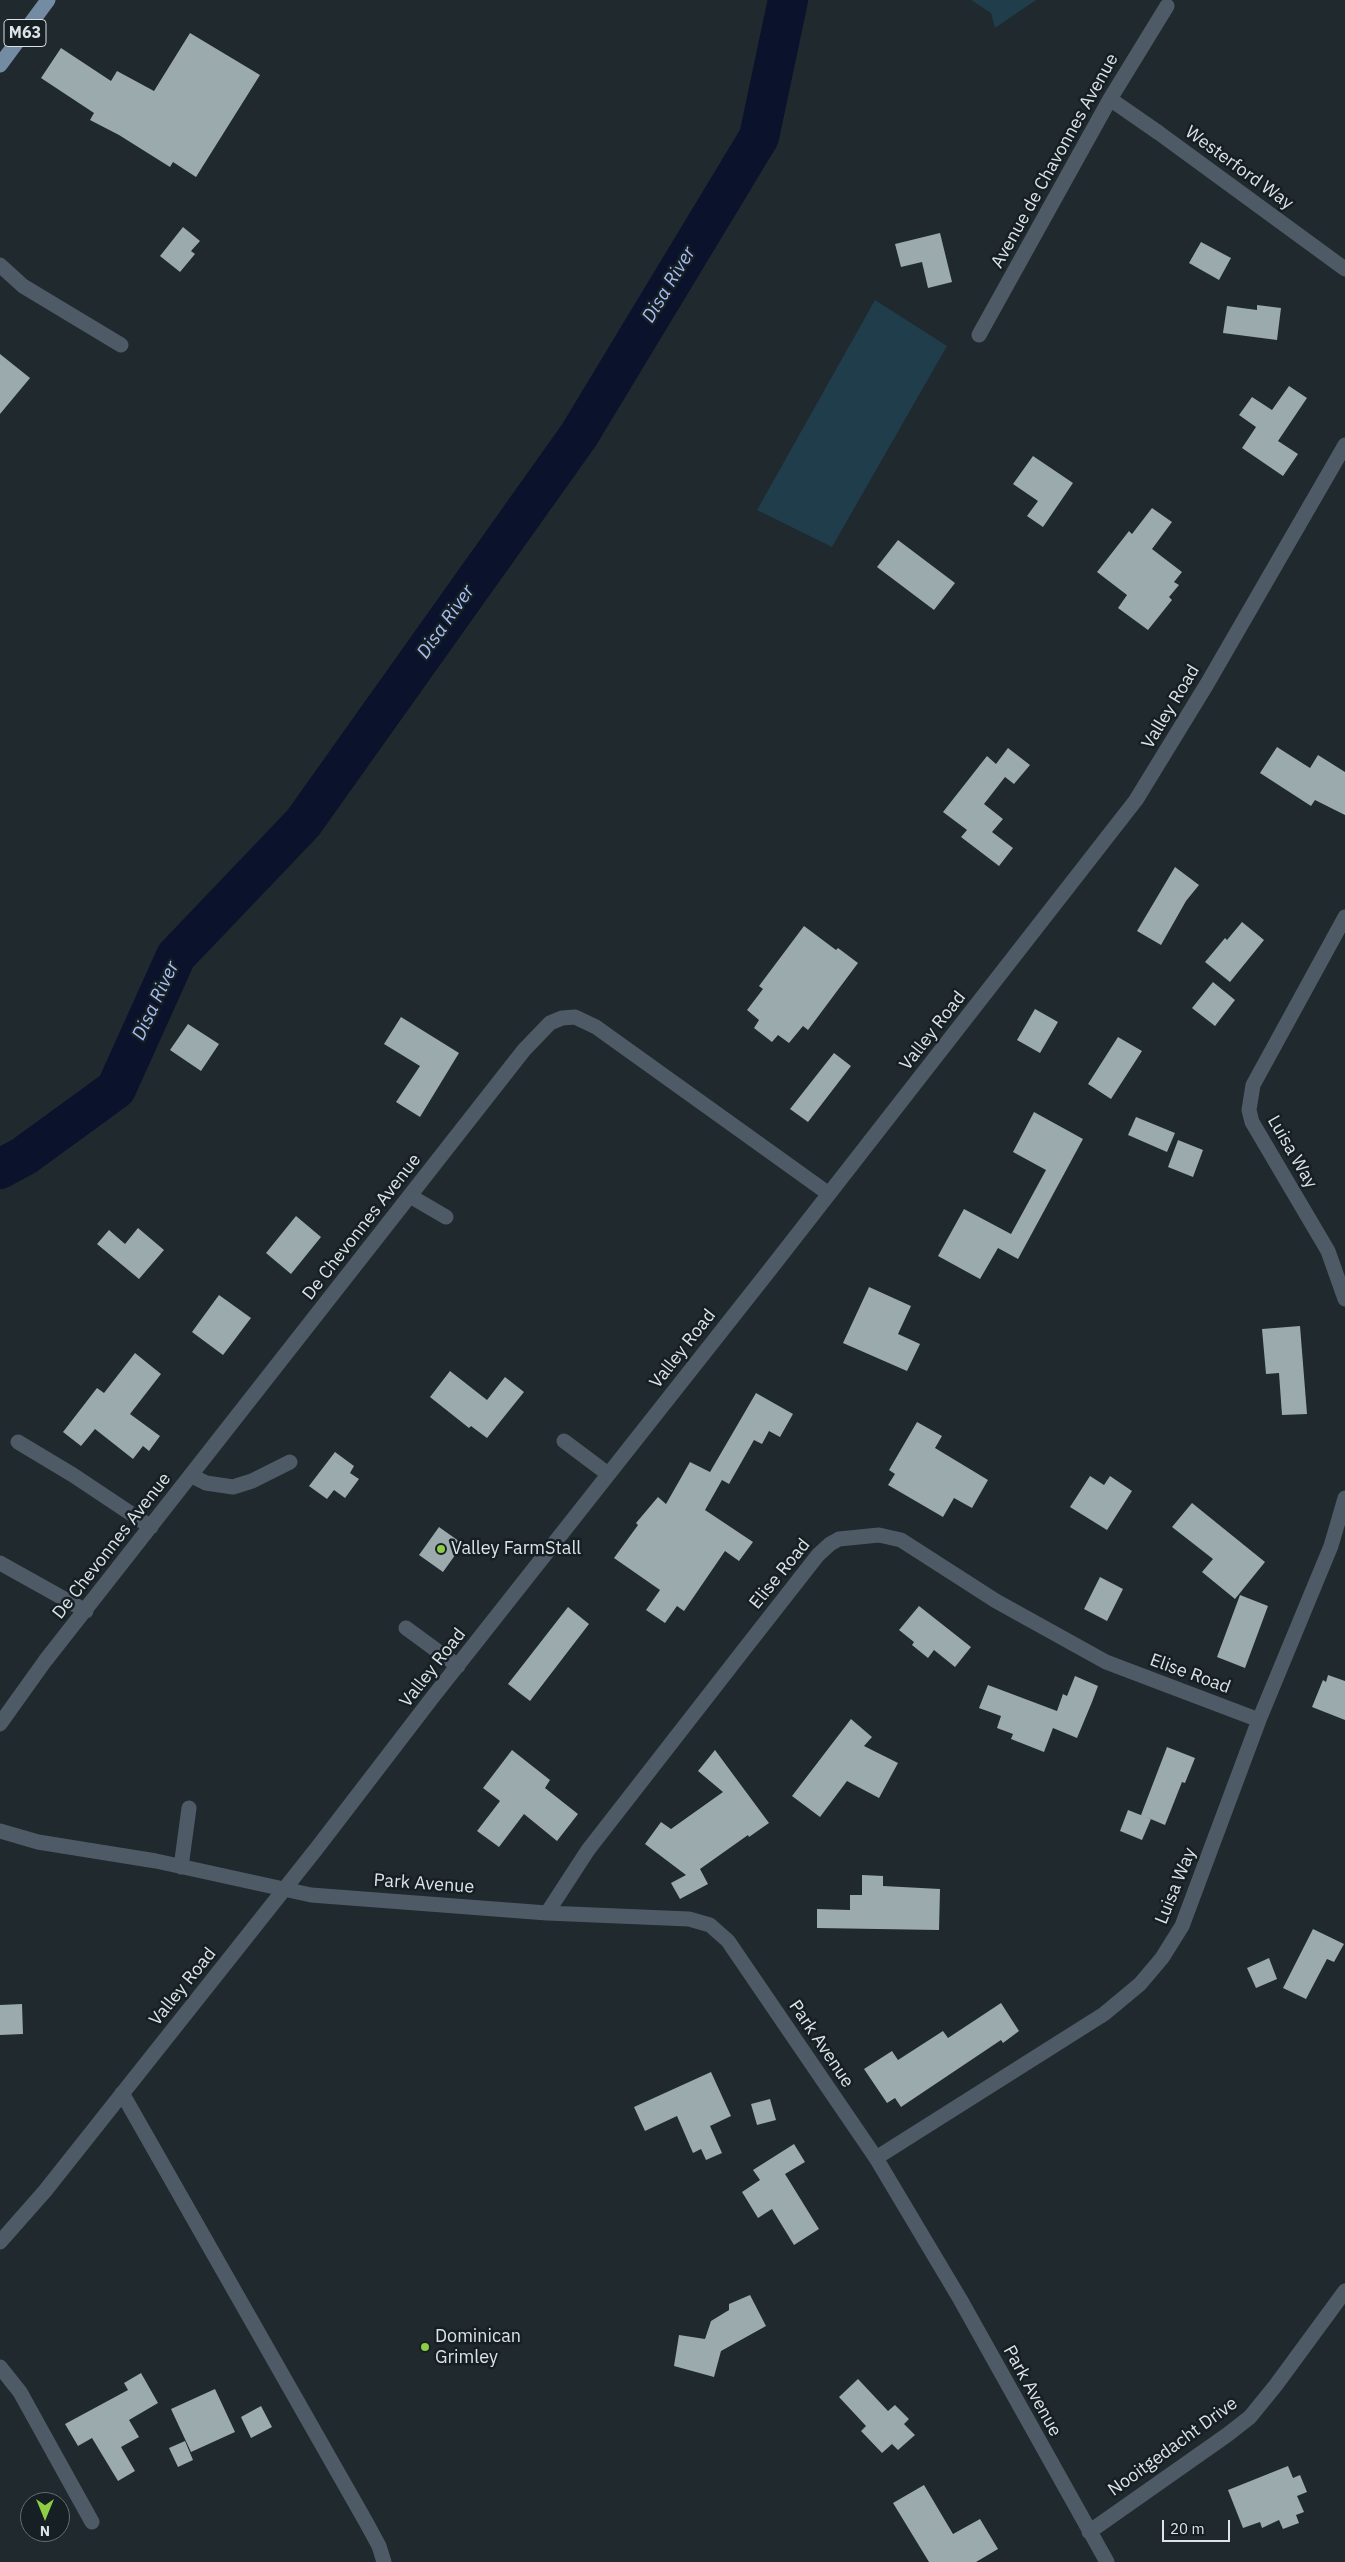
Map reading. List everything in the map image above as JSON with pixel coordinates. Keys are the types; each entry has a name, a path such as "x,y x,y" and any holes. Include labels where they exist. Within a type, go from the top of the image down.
{"main road":[{"name":"M63","path":"0,65 48,0"}],"street":[{"name":"Avenue de Chavonnes Avenue","path":"979,336 1110,99 1166,6"},
{"name":"Westerford Way","path":"1110,99 1345,269"},
{"path":"0,264 23,286 121,345"},
{"name":"Valley Road","path":"0,2242 45,2191 317,1848 608,1474 830,1194 1136,800 1208,684 1345,445"},
{"name":"Luisa Way","path":"1345,918 1253,1085 1249,1110 1252,1122 1328,1251 1345,1299"},
{"name":"De Chevonnes Avenue","path":"0,1724 45,1661 533,1039 550,1022 568,1017 583,1018 830,1194"},
{"path":"410,1196 446,1217"},
{"path":"564,1441 608,1474"},
{"path":"18,1442 73,1475 151,1527"},
{"path":"192,1476 206,1482 233,1487 252,1481 290,1462"},
{"name":"Luisa Way","path":"876,2158 1104,2014 1140,1984 1162,1958 1182,1926 1259,1720 1331,1546 1345,1498"},
{"name":"Elise Road","path":"547,1913 588,1850 752,1639 818,1555 839,1539 879,1536 901,1540 996,1602 1098,1658 1259,1720"},
{"path":"0,1564 86,1610"},
{"path":"406,1628 458,1666"},
{"path":"181,1867 189,1808"},
{"path":"0,1831 38,1842 77,1846 283,1890"},
{"name":"Park Avenue","path":"283,1890 311,1895 547,1913 689,1919 702,1921 718,1930 736,1953 876,2158 965,2308 1107,2562"},
{"path":"122,2093 366,2522 379,2546 384,2562"},
{"name":"Nooitgedacht Drive","path":"1089,2532 1227,2435 1250,2416 1276,2385 1345,2291"},
{"path":"0,2367 20,2392 92,2522"}],"shaded area":[{"path":"971,0 1036,0 995,28 991,13"},
{"path":"875,300 947,346 832,547 757,510"}],"building":[{"path":"190,33 260,75 196,177 173,162 170,167 119,135 90,120 94,113 41,78 61,48 111,81 117,71 154,91"},
{"path":"183,227 200,241 191,251 195,254 180,272 160,256"},
{"path":"940,233 952,282 928,288 922,262 901,267 895,244"},
{"path":"1201,242 1231,258 1219,280 1189,263"},
{"path":"1257,305 1281,308 1277,340 1223,333 1227,306 1257,310"},
{"path":"0,354 30,378 0,414"},
{"path":"1289,386 1307,398 1278,441 1298,454 1283,476 1242,448 1256,427 1239,415 1252,397 1272,410"},
{"path":"1033,456 1073,483 1043,527 1027,516 1038,501 1013,484"},
{"path":"1152,508 1172,522 1152,549 1182,572 1174,582 1179,585 1169,597 1172,600 1148,630 1118,608 1127,595 1097,572 1129,531 1132,534"},
{"path":"898,540 955,583 934,610 877,567"},
{"path":"1277,747 1310,768 1318,755 1345,772 1345,815 1315,800 1311,806 1260,773"},
{"path":"1008,748 1030,765 1014,784 1005,777 984,804 1003,819 992,832 1013,848 999,866 961,837 967,830 943,812 987,756 996,764"},
{"path":"1175,867 1199,885 1186,901 1161,945 1137,931"},
{"path":"1242,922 1264,940 1230,982 1205,962 1225,938 1227,940"},
{"path":"804,926 836,950 838,948 858,963 808,1030 803,1026 789,1043 778,1035 772,1042 754,1028 759,1020 747,1010 763,989 759,986"},
{"path":"1213,982 1235,1000 1215,1026 1192,1008"},
{"path":"1035,1009 1058,1022 1040,1053 1017,1040"},
{"path":"401,1017 459,1053 420,1117 396,1102 420,1066 384,1044"},
{"path":"188,1024 219,1044 201,1071 170,1050"},
{"path":"1118,1037 1142,1051 1111,1099 1088,1084"},
{"path":"834,1053 851,1066 808,1122 790,1109"},
{"path":"1034,1112 1083,1139 1018,1259 998,1248 980,1279 938,1256 964,1209 1011,1234 1046,1170 1013,1152"},
{"path":"1136,1117 1175,1133 1167,1152 1128,1135"},
{"path":"1178,1140 1203,1150 1193,1177 1168,1167"},
{"path":"296,1216 321,1237 291,1274 266,1253"},
{"path":"138,1228 164,1250 139,1279 97,1244 109,1230 125,1244"},
{"path":"869,1287 911,1306 898,1334 920,1344 907,1371 843,1343"},
{"path":"219,1295 251,1318 223,1355 192,1332"},
{"path":"1300,1326 1307,1414 1282,1415 1279,1373 1266,1374 1262,1329"},
{"path":"135,1353 161,1374 130,1414 160,1436 149,1451 143,1446 133,1459 95,1429 81,1446 63,1432 97,1388 104,1393"},
{"path":"450,1371 487,1400 505,1377 524,1392 487,1438 471,1426 469,1428 430,1397"},
{"path":"756,1393 793,1414 780,1437 769,1431 762,1444 754,1440 729,1484 722,1480 705,1510 753,1542 739,1561 725,1551 684,1611 677,1606 665,1623 646,1610 660,1590 614,1558 638,1525 636,1523 658,1497 666,1504 690,1462 710,1472"},
{"path":"917,1422 942,1436 935,1448 988,1480 972,1508 954,1498 943,1517 888,1485 895,1474 889,1470"},
{"path":"335,1452 354,1466 350,1473 359,1479 345,1498 334,1490 327,1499 309,1486"},
{"path":"1090,1476 1104,1485 1110,1476 1132,1491 1107,1530 1070,1507"},
{"path":"1192,1503 1265,1562 1235,1599 1202,1572 1213,1559 1172,1527"},
{"name":"Valley FarmStall","path":"439,1527 463,1544 443,1572 419,1555"},
{"path":"1100,1577 1123,1589 1107,1621 1084,1609"},
{"path":"1240,1595 1268,1606 1245,1668 1217,1657"},
{"path":"919,1606 971,1647 955,1667 934,1650 928,1658 912,1645 914,1642 899,1630"},
{"path":"568,1607 589,1624 530,1701 508,1684"},
{"path":"1328,1675 1345,1681 1345,1720 1312,1707 1323,1680 1326,1682"},
{"path":"1075,1676 1098,1686 1092,1702 1077,1738 1053,1728 1044,1752 1011,1739 1013,1734 997,1728 1001,1716 979,1708 988,1685 1057,1711 1063,1694 1067,1696"},
{"path":"851,1719 872,1737 864,1746 898,1763 879,1798 847,1781 820,1817 792,1796"},
{"path":"1167,1747 1195,1758 1185,1783 1182,1782 1165,1825 1141,1815"},
{"path":"512,1750 550,1780 545,1788 578,1814 557,1841 524,1814 499,1847 477,1831 500,1801 483,1788"},
{"path":"715,1750 769,1823 749,1837 748,1835 700,1869 708,1884 680,1899 671,1883 686,1875 645,1844 661,1822 671,1829 723,1792 698,1771"},
{"path":"1128,1810 1151,1819 1142,1840 1120,1831"},
{"path":"862,1875 883,1876 883,1886 940,1889 939,1930 817,1928 817,1909 850,1910 850,1895 862,1895"},
{"path":"1313,1929 1344,1944 1334,1962 1327,1959 1306,1999 1283,1988"},
{"path":"1269,1958 1277,1979 1256,1988 1247,1968"},
{"path":"1001,2003 1019,2031 1003,2043 1001,2040 901,2107 895,2098 887,2103 864,2069 892,2051 898,2060 943,2031 948,2038"},
{"path":"22,2004 23,2034 0,2035 0,2005"},
{"path":"711,2072 731,2116 710,2126 722,2153 706,2160 701,2149 693,2153 677,2116 645,2131 634,2107"},
{"path":"770,2099 776,2120 757,2125 751,2104"},
{"path":"794,2144 805,2162 785,2174 819,2229 794,2245 772,2209 758,2218 742,2192 760,2180 753,2170"},
{"path":"750,2295 766,2326 721,2351 714,2377 674,2366 679,2335 705,2339 711,2321 729,2310 729,2304"},
{"path":"141,2373 158,2403 129,2420 139,2437 121,2447 135,2471 118,2481 92,2438 78,2446 65,2424 128,2390 124,2383"},
{"path":"858,2379 888,2411 895,2405 909,2419 904,2424 915,2435 898,2450 892,2444 882,2453 861,2431 866,2426 839,2397"},
{"path":"215,2389 235,2432 191,2452 171,2409"},
{"path":"261,2406 272,2427 251,2438 241,2417"},
{"path":"185,2441 193,2460 178,2467 169,2448"},
{"path":"1288,2466 1293,2478 1300,2475 1307,2492 1297,2496 1304,2512 1296,2515 1299,2523 1283,2529 1279,2520 1262,2528 1260,2522 1243,2528 1228,2490"},
{"path":"924,2485 953,2534 980,2519 998,2549 976,2562 929,2562 893,2503"}],"waterway":[{"name":"Disa River","path":"0,1169 24,1156 116,1089 176,956 303,823 579,435 759,137 788,0"}],"place":[{"name":"Valley FarmStall","path":"441,1549"},
{"name":"Dominican Grimley","path":"425,2347"}]}
